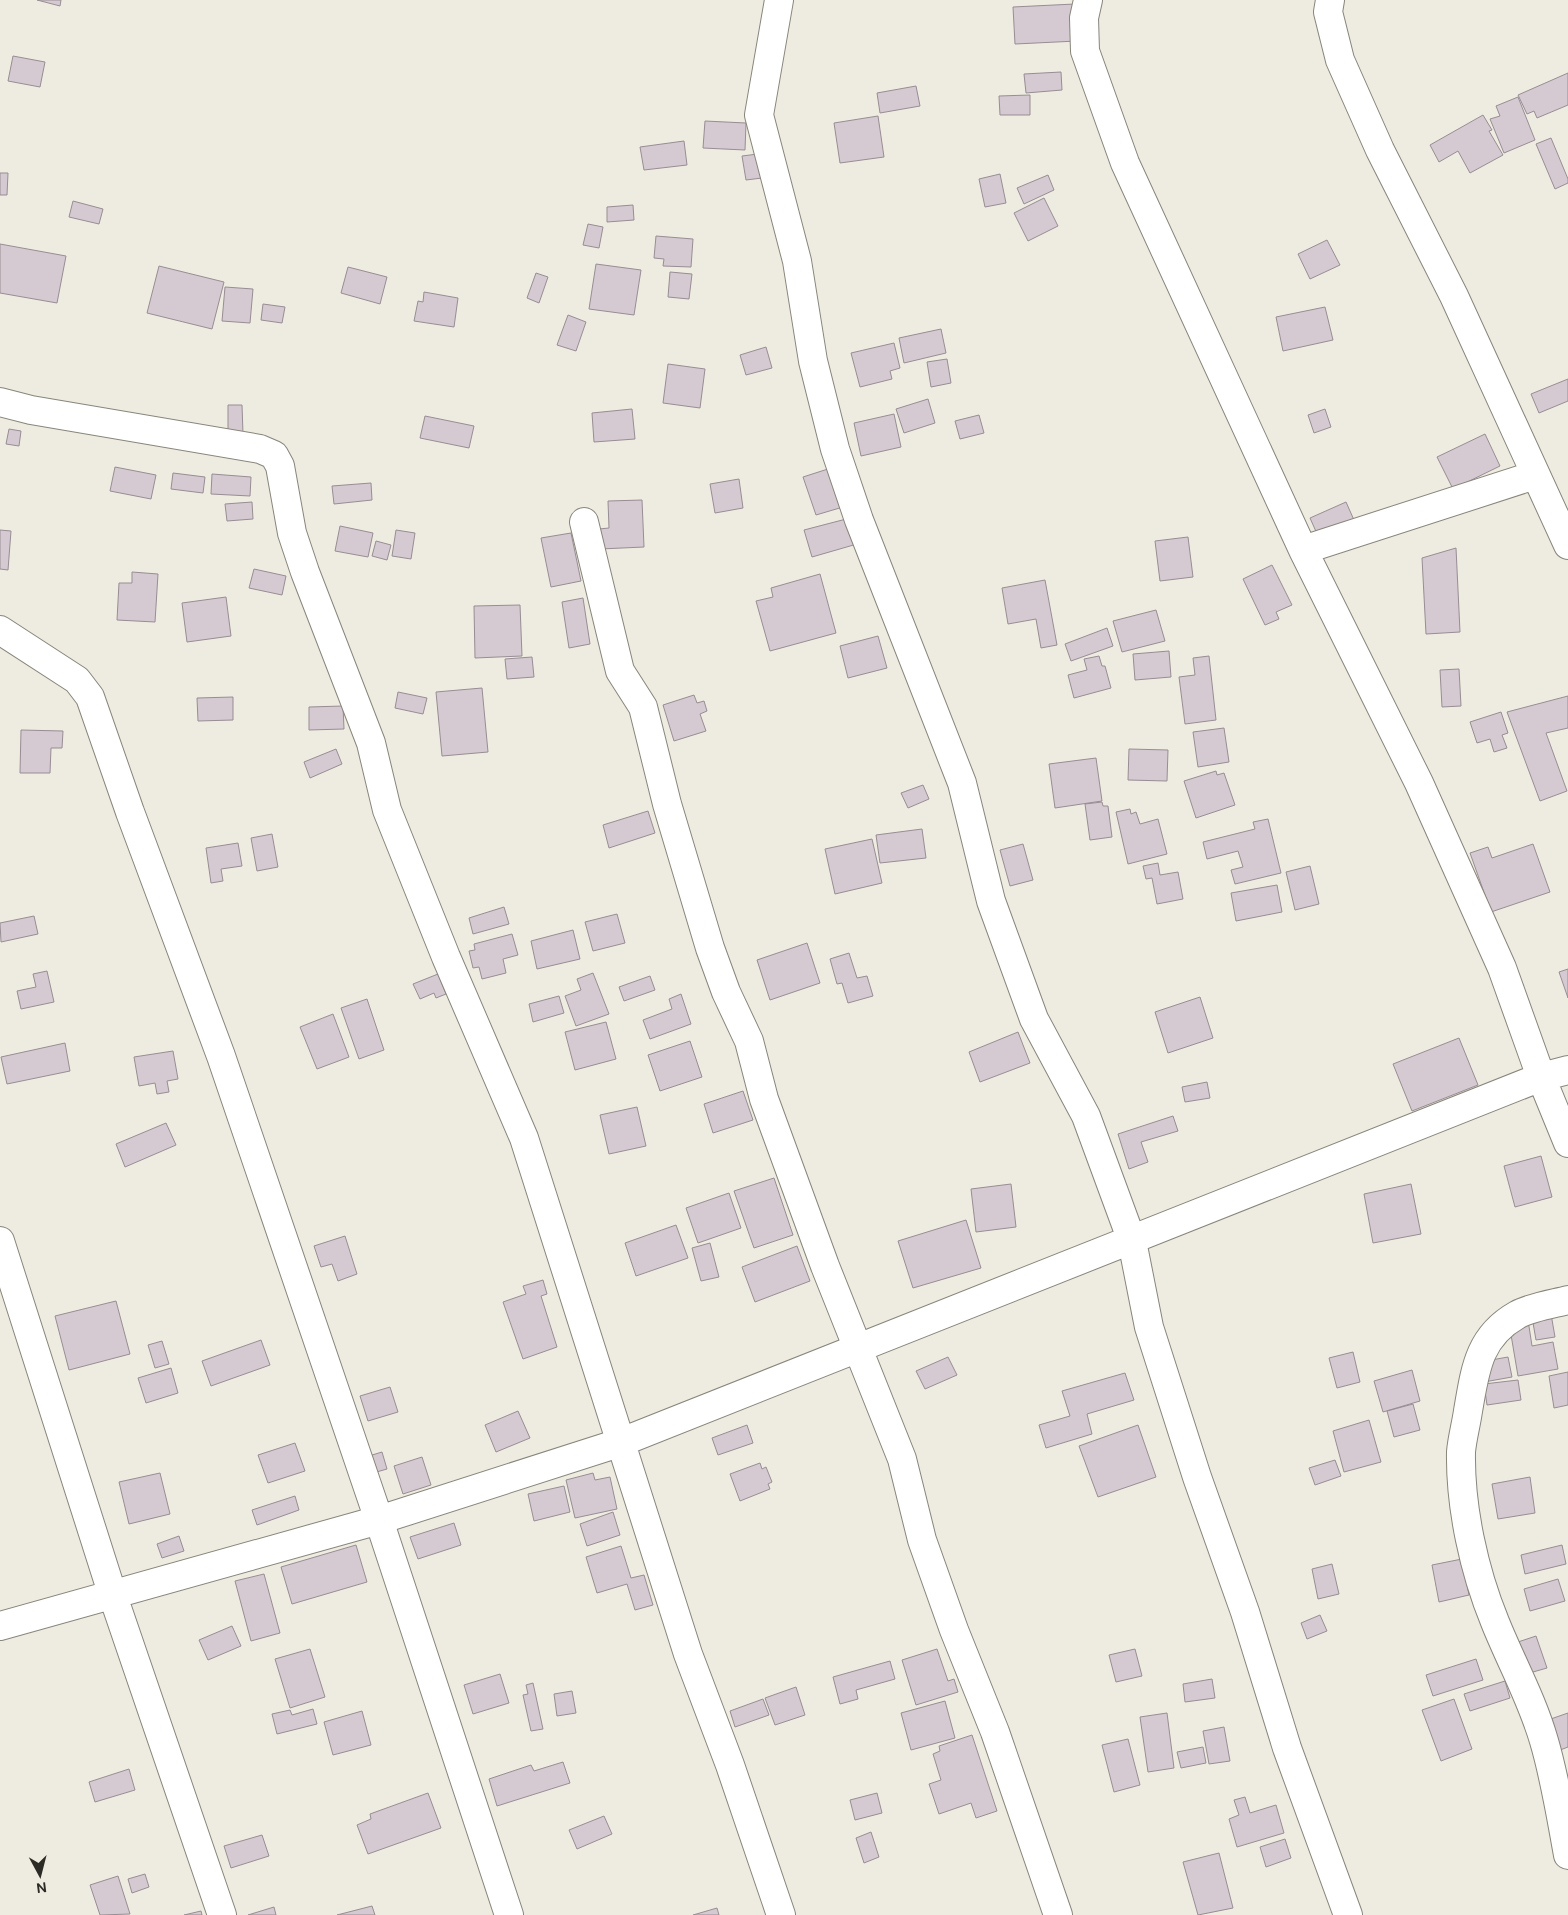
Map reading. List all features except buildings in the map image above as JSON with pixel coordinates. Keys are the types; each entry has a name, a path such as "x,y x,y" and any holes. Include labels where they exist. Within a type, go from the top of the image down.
{"street":[{"path":"779,0 759,115 797,261 813,362 835,449 859,520 962,783 992,901 1034,1019 1086,1116 1132,1241 1149,1327 1197,1477 1245,1612 1287,1748 1348,1915"},
{"path":"1088,0 1084,18 1085,51 1125,163 1303,550 1419,783 1494,950 1541,1078 1568,1142"},
{"path":"1330,0 1328,12 1340,60 1380,150 1454,296 1568,545"},
{"path":"0,402 32,410 260,449 274,456 280,466 292,533 304,572 371,743 387,810 446,957 524,1138 619,1443 688,1654 737,1783 781,1915"},
{"path":"1303,550 1535,475"},
{"path":"584,522 620,670 643,707 667,804 710,948 726,992 749,1041 764,1099 824,1266 902,1459 922,1540 954,1630 996,1732 1058,1915"},
{"path":"0,630 77,680 90,697 130,812 221,1056 378,1520 508,1915"},
{"path":"0,1626 113,1596 378,1520 619,1443 1541,1078 1568,1070"},
{"path":"0,1241 113,1596 222,1915"},
{"path":"1568,1300 1518,1314 1488,1340 1479,1356 1461,1451 1463,1503 1472,1546 1494,1622 1524,1685 1544,1740 1556,1787 1568,1855"}]}
